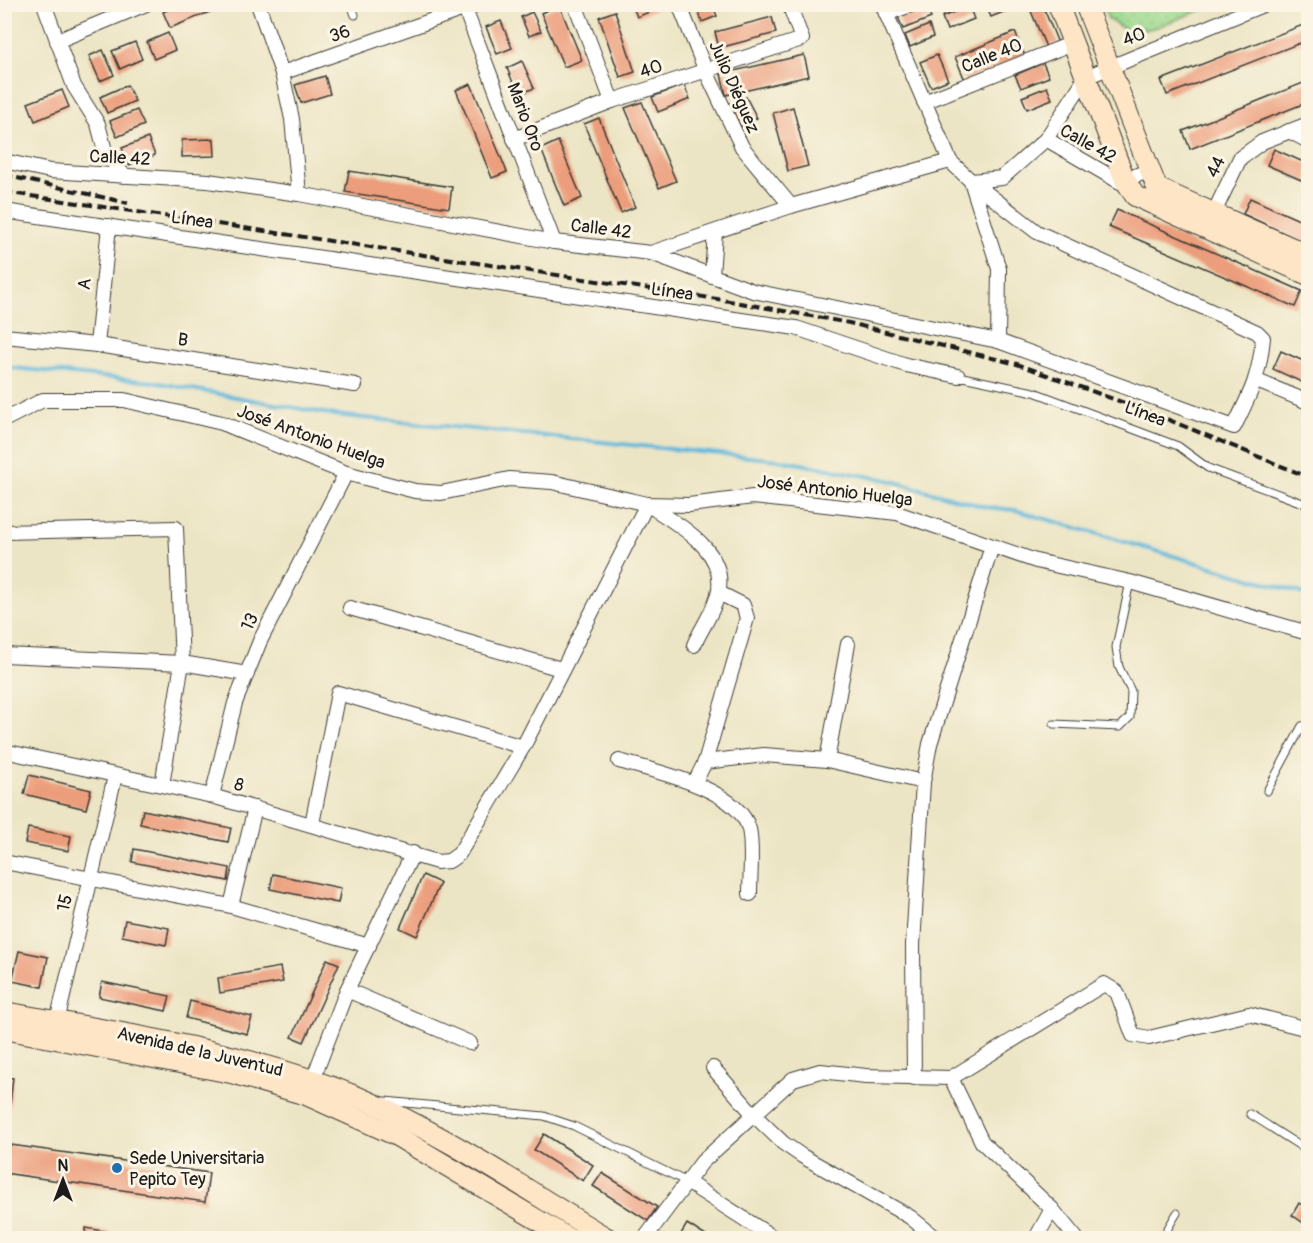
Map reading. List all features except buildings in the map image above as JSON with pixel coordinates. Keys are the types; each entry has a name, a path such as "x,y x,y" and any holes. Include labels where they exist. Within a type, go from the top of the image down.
{"main road":[{"path":"1058,4 1125,180 1135,196 1308,255"},
{"path":"1085,4 1157,188 1308,275"},
{"name":"Avenida de la Juventud","path":"4,1012 55,1030 233,1065 309,1087 359,1098 414,1123 607,1239"},
{"name":"Avenida de la Juventud","path":"4,1029 55,1030"},
{"name":"Avenida de la Juventud","path":"309,1087 395,1135 568,1239"}],"street":[{"path":"44,4 74,86 98,124 105,151 124,176"},
{"path":"57,41 146,4"},
{"path":"258,4 282,73 292,119 299,194"},
{"path":"575,4 612,101"},
{"name":"Julio Diéguez","path":"679,4 705,69 742,147 791,206"},
{"name":"40","path":"514,139 612,101 802,39 789,4"},
{"path":"914,4 884,9 950,161 971,181 1037,232 1257,332 1263,338 1257,381 1308,402"},
{"name":"40","path":"1086,77 1265,4"},
{"name":"36","path":"282,73 468,6"},
{"name":"Mario Oro","path":"468,6 514,139 554,242"},
{"name":"Calle 40","path":"924,102 1073,43"},
{"path":"1046,139 1086,77"},
{"name":"44","path":"1210,220 1240,158 1262,142 1308,124"},
{"path":"1289,131 1308,141"},
{"name":"Calle 42","path":"971,181 1002,178 1046,139 1120,182 1150,170"},
{"path":"98,175 105,151"},
{"name":"Calle 42","path":"4,161 50,171 208,181 299,194 554,242 651,253 791,206 950,161"},
{"path":"971,181 999,269 998,341"},
{"name":"Línea","path":"4,211 796,328 906,365 958,376"},
{"name":"A","path":"97,345 110,226"},
{"path":"712,276 715,232"},
{"name":"Línea","path":"651,253 753,291 998,341 1234,427 1257,381"},
{"name":"B","path":"4,336 97,345 355,385"},
{"name":"José Antonio Huelga","path":"4,420 43,400 124,400 222,423 346,473 415,491 441,493 509,479 552,482 646,504 689,505 753,497 789,499 897,513 951,529 1036,561 1130,582 1308,633"},
{"name":"13","path":"212,796 236,703 260,641 346,473"},
{"path":"312,824 338,693 523,747 646,504 699,540 712,556 717,572 719,593 694,645"},
{"path":"4,532 176,528 182,663 162,785"},
{"path":"914,1078 913,945 923,782 930,744 992,546"},
{"path":"695,782 705,762 747,618 743,605 719,593"},
{"path":"350,608 561,669"},
{"path":"827,760 848,644"},
{"path":"4,655 182,663 247,674"},
{"name":"8","path":"4,751 212,796 413,853 437,862 449,861 459,854 523,747"},
{"path":"705,762 764,755 827,760 923,782"},
{"path":"619,761 695,782 736,808 749,828 750,894"},
{"name":"15","path":"55,1030 89,876 115,776"},
{"path":"231,906 255,808"},
{"path":"309,1087 347,990 413,853"},
{"path":"4,861 89,876 231,906 369,946"},
{"path":"645,1239 702,1162 793,1079 820,1071 914,1078 951,1078 1104,984 1117,992 1133,1035 1149,1038 1249,1014 1308,1029"},
{"path":"347,990 471,1042"},
{"path":"713,1068 754,1115 801,1156 900,1212 936,1239"},
{"path":"951,1078 982,1142 1052,1209 1076,1239"},
{"path":"687,1182 774,1239"},
{"path":"1036,1239 1052,1209"}],"lane":[{"path":"351,4 355,15"},
{"name":"Línea","path":"958,376 1034,392 1178,446 1208,468 1308,504"},
{"path":"1054,724 1120,727 1130,717 1131,692 1119,668 1116,647 1130,582"},
{"path":"1267,791 1302,726 1308,725"},
{"path":"359,1098 467,1111 544,1116 574,1126 687,1182"},
{"path":"1250,1114 1308,1151"},
{"path":"1162,1239 1177,1213"}],"green space":[{"path":"1103,4 1214,5 1157,27 1131,33 1108,19"}],"waterway":[{"path":"4,367 153,382 335,415 779,460 888,480 985,507 1015,510 1308,595"}],"railway":[{"path":"4,175 128,203"},
{"path":"4,192 724,300 849,323 1017,364 1152,413 1308,477"}],"place":[{"name":"Sede Universitaria Pepito Tey","path":"117,1168"}]}
